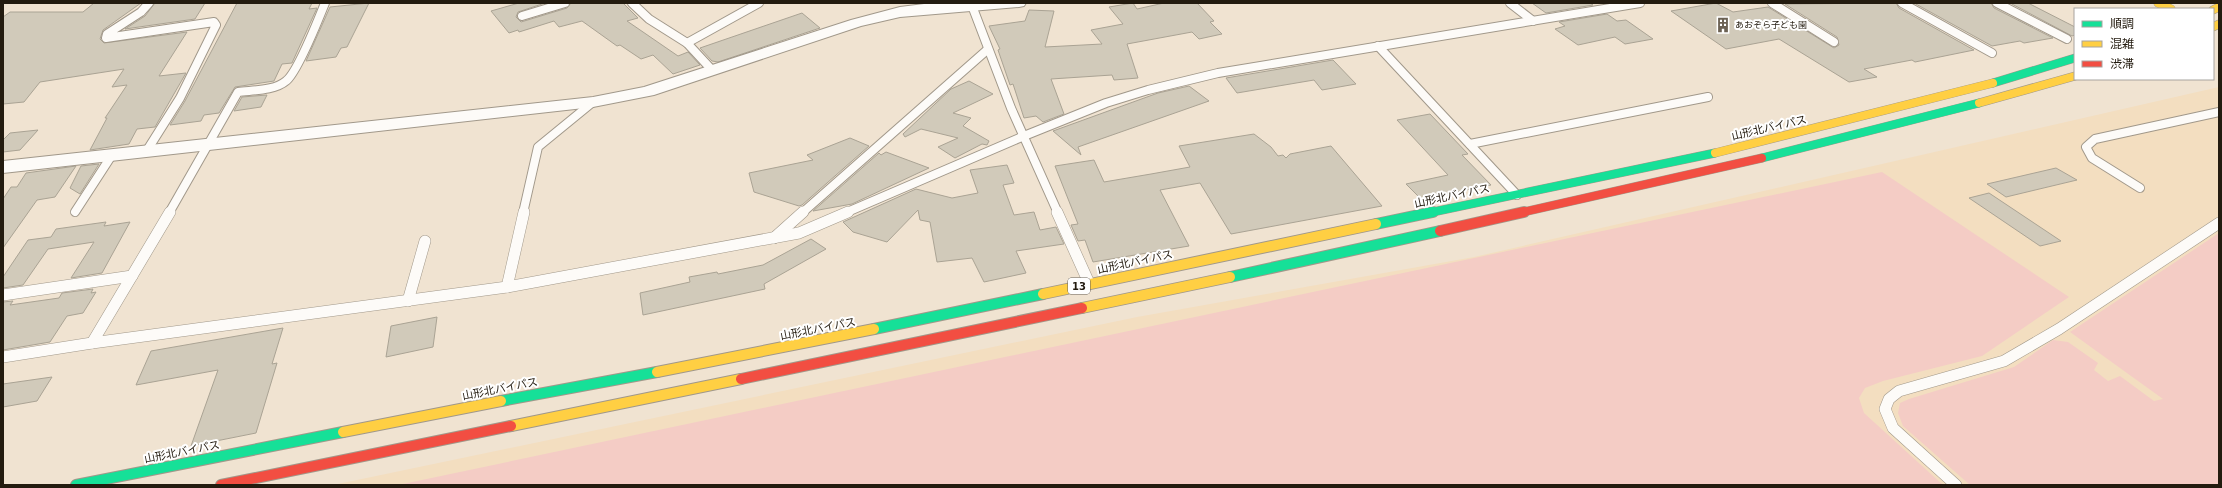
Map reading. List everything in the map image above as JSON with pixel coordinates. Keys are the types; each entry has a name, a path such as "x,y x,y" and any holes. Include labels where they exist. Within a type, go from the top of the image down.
{"main road":[{"path":"2158,3 2169,8"},
{"name":"山形北バイパス","path":"76,485 485,404 775,350 964,312 1089,283 1728,150 1959,93 2074,58"},
{"name":"13","path":"221,485 1114,303 1792,152 1989,101 2074,76"}],"street":[{"path":"3,167 592,102 648,91 856,23 887,15 924,9 1019,3"}],"lane":[{"path":"146,152 180,98 216,25 214,22 106,38 107,34 141,12 149,3"},
{"path":"92,343 210,144 238,92 270,88 286,80 308,44 325,3"},
{"path":"522,16 565,3"},
{"path":"632,3 649,19 687,43 712,70"},
{"path":"687,43 759,3"},
{"path":"1510,3 1533,21"},
{"path":"3,357 92,343 507,287 799,233 1024,136 1106,103 1148,90 1218,73 1533,21 1617,5 1640,3"},
{"path":"1772,3 1834,42"},
{"path":"1902,3 1992,52"},
{"path":"1997,3 2067,39"},
{"path":"972,6 987,50 1089,283"},
{"path":"1378,46 1517,195"},
{"path":"774,238 987,50"},
{"path":"1470,144 1708,97"},
{"path":"507,287 538,147 592,102"},
{"path":"2140,188 2092,158 2086,147 2095,139 2219,112"},
{"path":"75,212 112,155"},
{"path":"1956,485 1893,428 1885,409 1889,398 1899,391 2004,361 2059,329 2219,223"},
{"path":"408,301 425,240"},
{"path":"3,295 132,276"}],"shaded area":[{"path":"2219,87 2219,485 333,485 1137,317 1474,257"},
{"path":"1882,172 2069,297 1982,356 1883,381 1865,388 1859,398 1864,413 1943,485 398,485"},
{"path":"2219,233 2219,485 1970,485 1903,426 1898,413 1900,403 2014,367 2053,340 2068,342 2098,363 2094,370 2108,381 2120,376 2154,401 2163,399 2070,332"}],"building":[{"path":"94,3 141,3 103,30 100,39 104,43 187,32 159,76 186,73 155,127 137,129 129,144 90,150 107,118 105,118 127,85 112,87 124,69 40,82 24,102 3,104 3,17 10,12 83,12"},
{"path":"155,3 205,3 195,19 125,29 145,16"},
{"path":"237,3 312,3 309,9 317,8 292,63 282,64 274,81 235,87 219,113 204,115 201,121 170,125 185,101"},
{"path":"369,3 347,47 341,48 336,57 306,61 330,7"},
{"path":"519,3 545,3 518,12 516,17 521,22 567,8 571,3 623,3 638,18 627,21 678,56 688,52 700,65 673,74 653,55 641,59 620,45 617,46 582,21 559,27 554,21 519,32 518,30 509,33 491,11"},
{"path":"1133,3 1137,9 1164,3 1197,3 1214,21 1210,22 1222,34 1199,39 1192,32 1127,44 1138,78 1114,80 1112,75 1051,79 1064,114 1043,122 1036,116 1024,118 1013,84 1010,85 998,50 1000,49 989,26 1025,21 1029,10 1054,11 1045,47 1102,44 1091,30 1123,24 1109,7"},
{"path":"1532,3 1590,3 1593,5 1546,13"},
{"path":"1716,3 1733,12 1768,7 1834,48 1839,45 1837,37 1785,4 1896,3 1899,8 1974,50 1915,62 1912,60 1864,69 1877,77 1849,82 1779,39 1726,49 1671,11"},
{"path":"1914,3 1991,3 1994,8 2053,38 2024,43 2020,41 1992,46"},
{"path":"2010,3 2028,3 2074,26 2074,35 2072,36"},
{"path":"802,13 820,28 718,62 712,61 700,48"},
{"path":"1607,14 1617,21 1626,20 1653,39 1625,44 1615,37 1578,45 1555,29 1565,26 1559,22"},
{"path":"1333,60 1356,84 1322,90 1314,80 1237,93 1226,78"},
{"path":"969,81 993,94 953,113 971,118 963,126 989,141 987,145 982,144 955,158 938,147 958,138 921,129 905,137 903,134 951,89"},
{"path":"1189,86 1209,101 1078,147 1081,155 1053,131 1158,93"},
{"path":"267,95 261,107 234,111 242,97"},
{"path":"1430,114 1468,154 1462,155 1491,185 1421,199 1406,184 1448,175 1397,120"},
{"path":"38,130 20,150 3,152 3,140 10,133"},
{"path":"1254,134 1271,147 1278,156 1283,155 1286,158 1290,154 1331,146 1382,206 1231,234 1200,183 1160,190 1189,246 1093,262 1085,240 1078,241 1071,225 1078,224 1055,166 1094,160 1104,182 1190,167 1179,146"},
{"path":"850,138 869,146 802,205 799,206 754,192 749,173 813,160 807,155"},
{"path":"886,152 929,168 852,204 813,211 879,153 881,155"},
{"path":"99,164 80,194 70,188 81,166"},
{"path":"1007,165 1014,183 1003,185 1014,215 1034,212 1040,230 1056,227 1064,244 1016,251 1026,273 984,282 972,258 937,262 930,222 920,220 918,210 887,242 853,232 843,222 916,189 952,198 978,193 970,170"},
{"path":"76,166 55,197 37,200 3,248 3,199 11,187 17,187 26,173"},
{"path":"2056,168 2077,180 2006,197 1987,184"},
{"path":"1989,193 2061,241 2040,246 1969,198"},
{"path":"106,222 104,226 130,222 102,273 71,278 94,242 48,249 23,285 3,288 3,277 28,240 51,237 56,229"},
{"path":"811,239 826,249 764,284 765,289 643,315 640,293 690,282 689,277 717,272 718,274 763,265"},
{"path":"93,289 91,293 96,292 83,313 67,316 50,342 3,350 3,302 13,301 10,305 59,298 62,293"},
{"path":"437,317 433,347 386,357 391,326"},
{"path":"283,328 272,364 277,363 256,433 191,446 218,370 136,385 151,351"},
{"path":"52,377 37,401 3,407 3,384"}],"traffic: fast":[{"path":"1993,83 2074,58"},
{"path":"1762,158 1979,103"},
{"path":"1376,224 1715,153"},
{"path":"1230,277 1440,231"},
{"path":"874,329 1043,294"},
{"path":"501,401 657,372"},
{"path":"76,485 343,432"}],"traffic: slow":[{"path":"2158,3 2169,8"},
{"path":"2214,10 2219,7"},
{"path":"2214,26 2219,24"},
{"path":"1979,103 2074,76"},
{"path":"1715,153 1959,93 1993,83"},
{"path":"1043,294 1376,224"},
{"path":"1082,308 1230,277"},
{"path":"657,372 874,329"},
{"path":"511,426 741,379"},
{"path":"343,432 501,401"}],"traffic: jam":[{"path":"1440,231 1762,158"},
{"path":"741,379 1082,308"},
{"path":"221,485 511,426"}],"place":[{"name":"あおぞら子ども園","path":"1723,25"}]}
